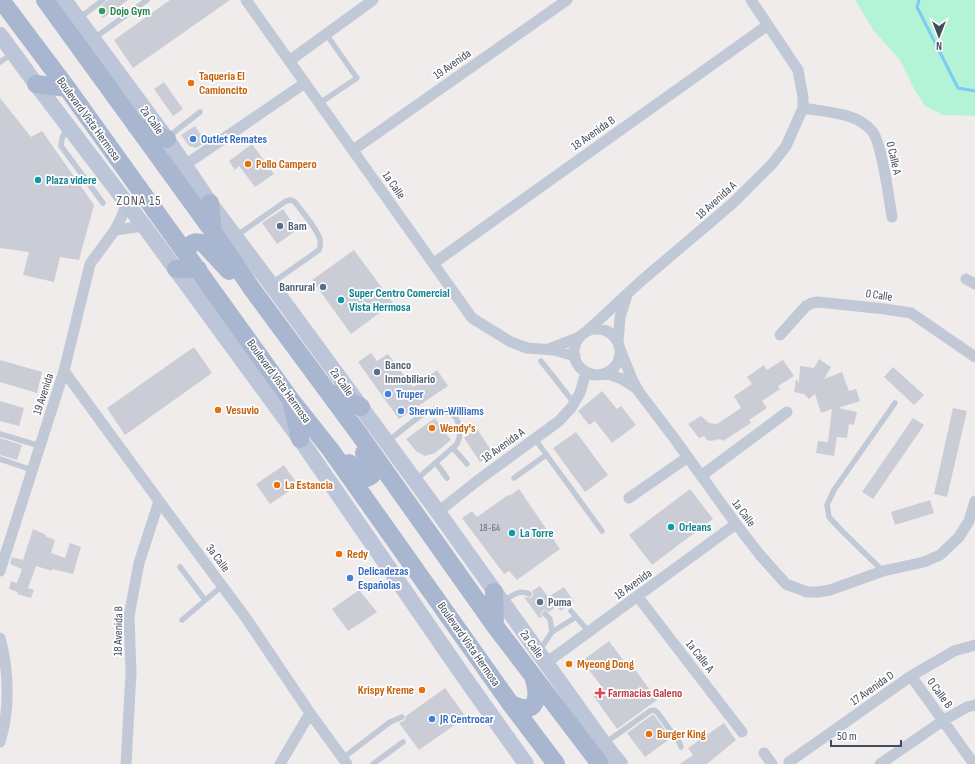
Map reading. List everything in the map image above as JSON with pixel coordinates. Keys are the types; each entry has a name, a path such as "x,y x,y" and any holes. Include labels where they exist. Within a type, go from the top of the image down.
{"main road":[{"name":"Boulevard Vista Hermosa","path":"1,0 198,268 291,400 307,433 330,449 510,703 556,764"},
{"path":"46,0 214,233 252,289 359,434 495,626 600,764"},
{"path":"36,84 67,88"},
{"path":"135,125 167,139"},
{"path":"210,203 214,233"},
{"path":"187,253 189,246 192,243 198,242 204,244 234,277 252,289"},
{"path":"176,269 198,268"},
{"path":"324,388 331,394 361,407"},
{"path":"307,433 328,435 357,475 366,479 372,475 373,468 370,461 360,448 359,434"},
{"path":"495,626 498,597"},
{"path":"510,703 518,707 526,708 533,705 537,699 537,691 532,675"}],"street":[{"name":"1a Calle","path":"246,0 472,318 510,342 527,348 561,351 575,356"},
{"path":"289,61 373,0"},
{"name":"19 Avenida","path":"353,150 567,0"},
{"path":"751,0 798,70 803,97 803,108"},
{"name":"2a Calle","path":"66,1 167,139 210,203 438,512 604,744 620,764"},
{"name":"18 Avenida B","path":"434,263 768,25"},
{"path":"0,35 176,269 307,433 462,674 526,764"},
{"path":"185,165 306,83"},
{"name":"0 Calle A","path":"803,108 849,117 862,123 872,131 878,142 892,217"},
{"name":"18 Avenida A","path":"583,334 733,203 773,162 786,146 803,108"},
{"name":"19 Avenida","path":"0,570 64,371 90,264 115,230 122,216 126,203"},
{"path":"115,230 144,226"},
{"path":"619,346 614,336 608,332 600,329 593,330 583,334 576,342 575,356 581,368 586,372 593,374 606,373 617,364 620,357 620,316 627,295"},
{"name":"0 Calle","path":"780,335 806,306 818,302 834,303 911,313 975,357"},
{"name":"1a Calle","path":"547,350 583,334"},
{"name":"1a Calle","path":"619,346 636,388 760,555 786,584 797,589 807,592 830,590 883,572 924,562 940,555 959,536 969,521 975,501"},
{"name":"3a Calle","path":"64,371 159,502 246,618 310,713 345,761"},
{"name":"18 Avenida A","path":"438,512 477,481 559,421 571,408 580,394 586,372"},
{"name":"1a Calle","path":"606,373 636,388"},
{"path":"701,476 787,412"},
{"path":"629,498 688,457"},
{"name":"18 Avenida B","path":"126,764 131,673 129,616 139,563 159,502"},
{"name":"18 Avenida","path":"542,658 589,632 736,524"},
{"name":"1a Calle A","path":"638,596 742,732"},
{"path":"0,638 7,684 4,729 0,742"},
{"name":"17 Avenida D","path":"789,762 912,676 954,651 975,645"},
{"name":"0 Calle B","path":"912,676 974,764"},
{"path":"880,764 944,720 967,707 975,705"},
{"path":"280,764 310,713"},
{"path":"764,753 772,764"}],"lane":[{"path":"78,19 102,0"},
{"path":"93,39 147,0"},
{"path":"320,103 357,78 326,34"},
{"path":"0,62 13,53"},
{"path":"167,139 200,112"},
{"path":"67,126 61,146 103,203"},
{"path":"235,236 286,201 291,200 295,202 317,233 320,240 320,246 318,250 270,284"},
{"path":"541,361 574,404"},
{"path":"883,572 829,517 827,505 834,490 895,404"},
{"path":"386,442 429,410 440,410 452,413 459,422 460,438 457,444 415,481"},
{"path":"0,434 40,446"},
{"path":"535,439 602,531"},
{"path":"453,448 467,464"},
{"path":"514,478 546,455"},
{"path":"0,459 32,470"},
{"path":"436,462 447,478"},
{"path":"180,567 206,600"},
{"path":"182,620 222,586"},
{"path":"498,597 520,592 529,594"},
{"path":"571,611 589,632"},
{"path":"542,658 552,632 550,619 545,614"},
{"path":"552,632 576,617"},
{"path":"604,744 650,711 654,710 679,742 681,747"},
{"path":"345,761 390,722 402,717"},
{"path":"373,764 403,742"}],"green space":[{"path":"855,0 975,0 975,116 943,115 925,106 914,89 900,60 874,31"}],"building":[{"path":"108,0 128,0 103,18 97,10"},
{"path":"170,0 230,0 133,68 114,40"},
{"path":"164,82 183,109 173,116 154,89"},
{"name":"Plaza videre","path":"0,98 31,137 42,131 94,205 79,260 60,257 54,282 23,275 29,252 0,248"},
{"name":"Outlet Remates","path":"195,126 206,142 196,148 189,146 181,135"},
{"name":"Pollo Campero","path":"252,144 274,174 255,187 239,166 235,170 229,161"},
{"name":"Bam","path":"283,209 297,230 277,244 262,223"},
{"path":"354,250 393,303 351,334 312,280"},
{"path":"194,347 212,373 125,435 107,408"},
{"path":"371,353 377,361 388,354 413,387 437,370 448,386 399,419 358,362"},
{"path":"819,359 831,367 824,379 842,372 849,391 856,389 860,401 838,408 857,412 854,425 849,424 847,438 837,437 834,456 816,453 818,441 828,442 832,409 821,413 815,394 809,399 804,394 794,392 796,379 799,383 800,366 814,368"},
{"path":"0,360 42,372 37,393 0,382"},
{"path":"783,360 794,376 778,386 780,389 762,401 767,408 749,420 751,423 723,441 720,439 711,441 707,440 704,436 699,438 688,424 701,416 709,423 717,424 741,408 734,396 752,384 747,377 764,365 767,370"},
{"path":"893,367 924,395 914,405 884,377"},
{"path":"602,391 617,409 621,406 636,425 612,443 595,421 589,425 578,411"},
{"path":"0,401 24,408 19,426 0,421"},
{"path":"953,408 967,411 947,497 934,494"},
{"name":"Wendy's","path":"435,418 451,440 435,453 425,456 417,452 406,439"},
{"path":"913,418 924,425 873,499 862,492"},
{"path":"477,429 493,453 480,462 464,438"},
{"path":"576,432 608,475 585,492 553,448"},
{"path":"0,438 22,445 17,460 0,455"},
{"name":"La Estancia","path":"284,465 298,485 270,504 256,484"},
{"name":"La Torre","path":"519,489 560,549 517,580 509,571 504,574 462,518 472,511 477,517"},
{"name":"Orleans","path":"690,489 713,519 652,565 629,535"},
{"path":"930,500 934,513 895,525 891,512"},
{"path":"33,529 55,540 51,553 65,558 70,543 81,547 73,574 52,569 52,571 36,566 28,588 34,590 31,598 17,594 18,592 9,589 11,581 17,583 22,569 10,564 12,557 23,560"},
{"path":"540,586 548,597 564,587 574,602 560,611 557,606 549,612 544,610 541,613 542,617 539,618 524,597 531,598 533,595 532,591"},
{"path":"359,590 377,612 348,631 332,609"},
{"path":"609,641 629,668 632,665 657,700 617,729 592,694 602,687 582,661"},
{"name":"JR Centrocar","path":"445,688 466,717 419,750 399,723 405,720 406,716"},
{"name":"Burger King","path":"654,715 671,738 645,757 627,733"},
{"path":"724,723 736,740 707,764 680,764 693,755 688,748"}],"waterway":[{"path":"919,0 917,7 958,88 975,91"}],"place":[{"name":"Dojo Gym","path":"102,11"},
{"name":"Taqueria El Camioncito","path":"191,83"},
{"name":"Outlet Remates","path":"193,139"},
{"name":"Pollo Campero","path":"248,164"},
{"name":"Plaza videre","path":"38,180"},
{"name":"Bam","path":"280,226"},
{"name":"Banrural","path":"323,287"},
{"name":"Super Centro Comercial Vista Hermosa","path":"341,300"},
{"name":"Banco Inmobiliario","path":"377,372"},
{"name":"Truper","path":"388,394"},
{"name":"Vesuvio","path":"218,410"},
{"name":"Sherwin-Williams","path":"401,411"},
{"name":"Wendy's","path":"432,428"},
{"name":"La Estancia","path":"277,485"},
{"name":"Orleans","path":"671,527"},
{"name":"La Torre","path":"512,533"},
{"name":"Redy","path":"339,554"},
{"name":"Delicadezas Españolas","path":"350,578"},
{"name":"Puma","path":"540,602"},
{"name":"Myeong Dong","path":"569,664"},
{"name":"Krispy Kreme","path":"422,690"},
{"name":"Farmacias Galeno","path":"600,693"},
{"name":"JR Centrocar","path":"432,719"},
{"name":"Burger King","path":"649,734"}],"district":[{"name":"ZONA 15","path":"139,200"}]}
